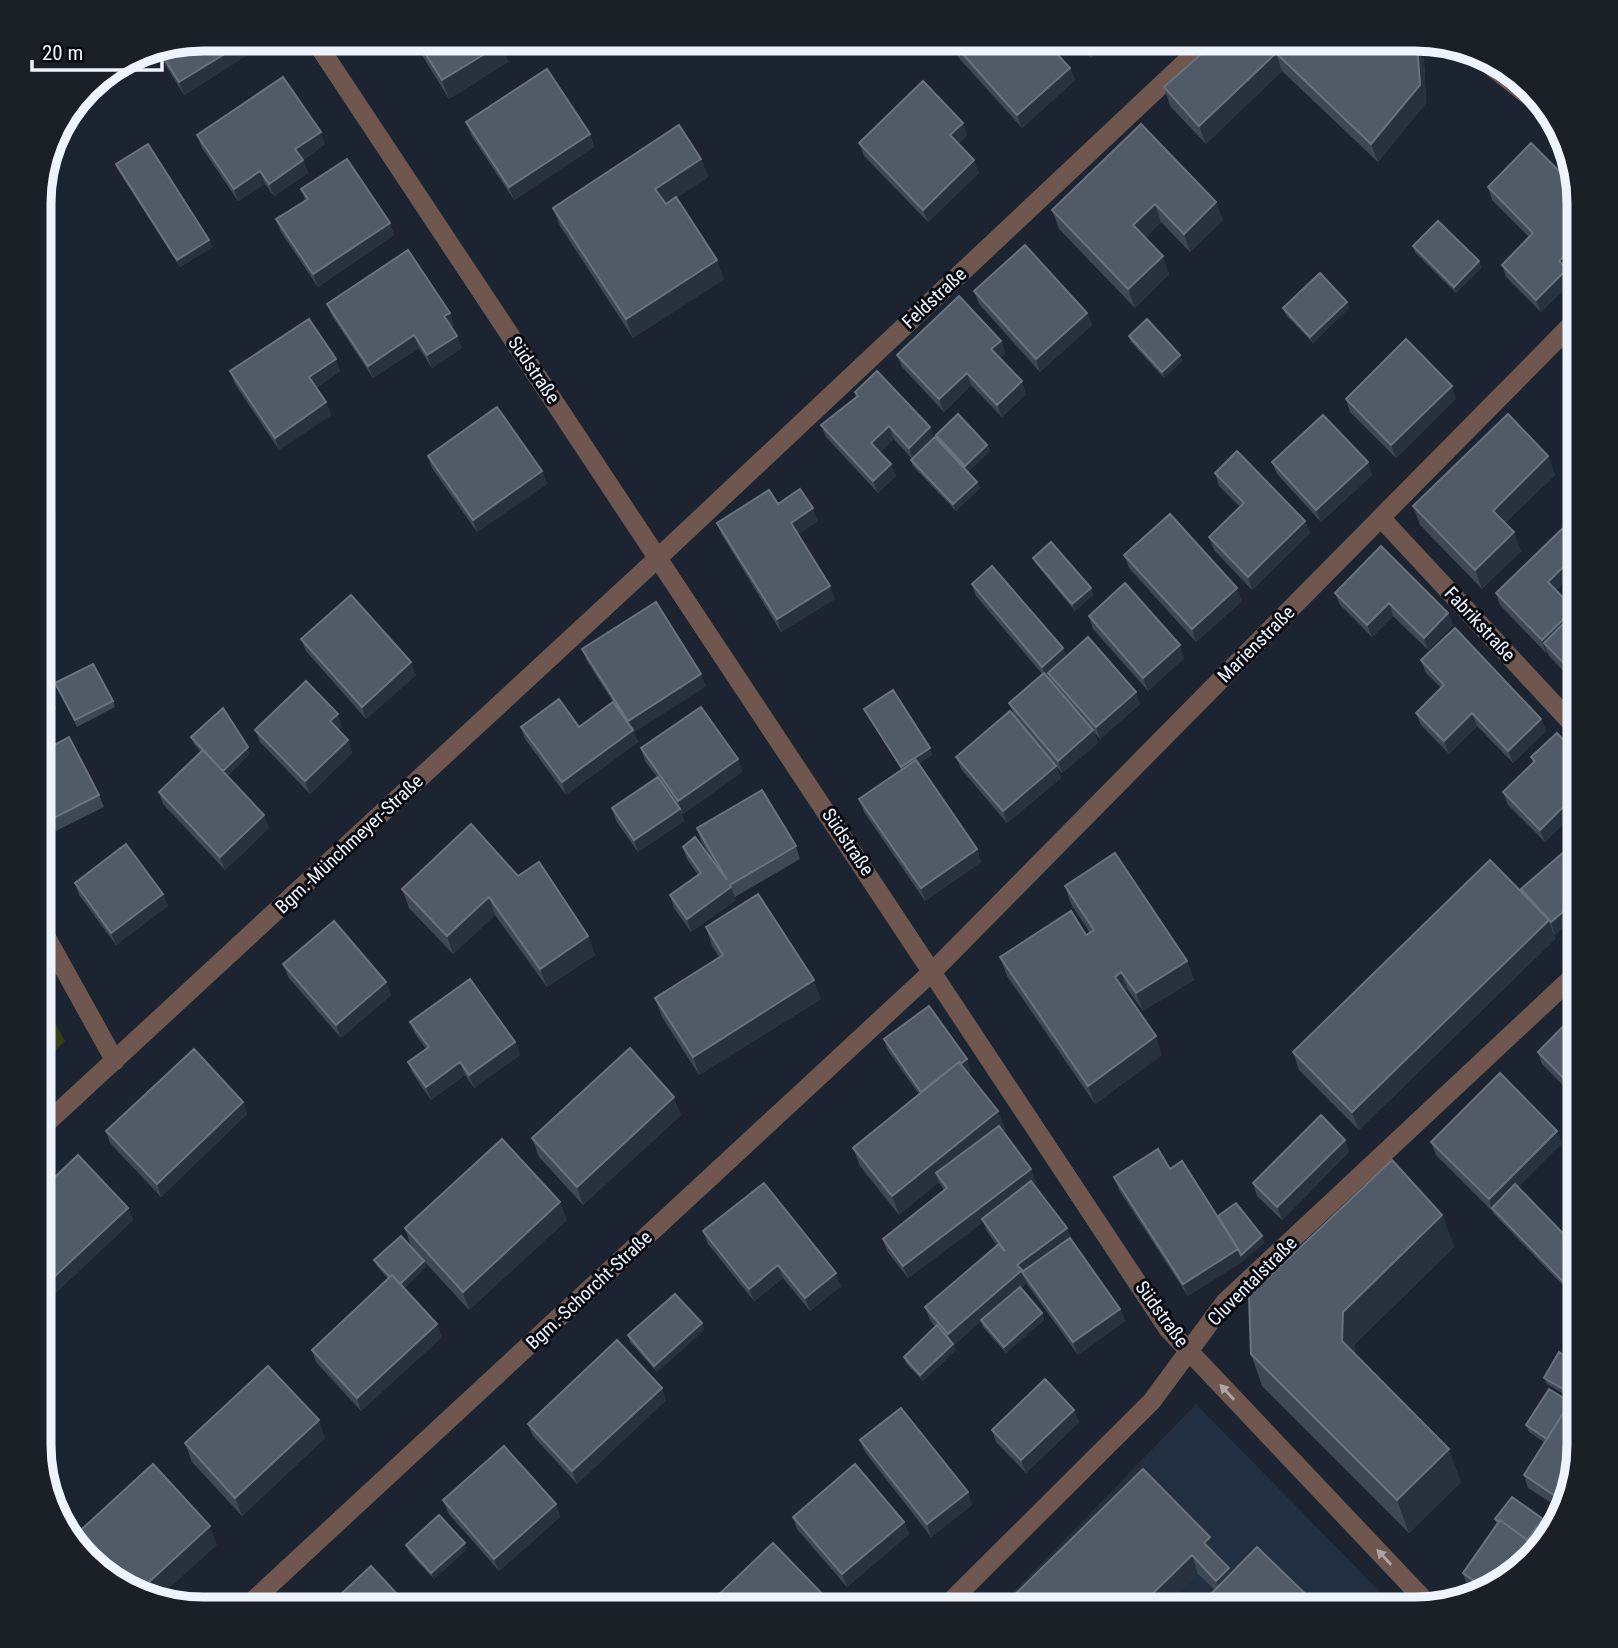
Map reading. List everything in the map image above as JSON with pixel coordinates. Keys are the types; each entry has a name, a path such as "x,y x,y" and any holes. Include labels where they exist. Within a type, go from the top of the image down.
{"street":[{"name":"Südstraße","path":"323,51 1168,1329 1422,1597"},
{"name":"Feldstraße","path":"659,557 1197,51"},
{"name":"Marienstraße","path":"933,971 1567,330"},
{"name":"Fabrikstraße","path":"1381,518 1567,717"},
{"name":"Bgm.-Münchmeyer-Straße","path":"51,1119 659,557"},
{"path":"51,946 115,1061"},
{"name":"Bgm.-Schorcht-Straße","path":"257,1597 933,971"},
{"name":"Cluventalstraße","path":"955,1597 1152,1401 1225,1302 1567,983"}],"shaded area":[{"path":"1196,1404 1385,1597 1009,1597"}],"green space":[{"path":"51,1016 65,1041 51,1054"}],"building":[{"path":"229,51 179,82 163,56 183,52"},
{"path":"424,51 490,51 442,80"},
{"path":"960,51 1054,51 1070,68 1017,115"},
{"path":"1204,51 1418,51 1420,85 1371,144 1276,53 1199,126 1164,87"},
{"path":"547,69 590,134 509,187 466,122"},
{"path":"283,77 321,132 295,149 303,160 269,184 260,171 234,189 197,135"},
{"path":"923,81 963,123 950,135 974,160 923,210 859,143"},
{"path":"1141,124 1216,202 1184,234 1155,204 1133,225 1163,256 1128,289 1052,210"},
{"path":"679,125 701,159 655,189 666,204 676,197 717,260 626,319 553,208"},
{"path":"1531,143 1565,177 1567,253 1559,261 1567,269 1536,300 1502,265 1533,233 1488,187"},
{"path":"148,144 209,240 177,260 116,164"},
{"path":"347,159 390,223 313,274 276,219 308,199 301,189"},
{"path":"1438,221 1479,261 1454,287 1413,246"},
{"path":"1025,245 1087,313 1036,359 974,291"},
{"path":"408,250 450,313 444,316 457,336 427,355 414,335 368,366 327,304"},
{"path":"1320,273 1347,302 1310,337 1283,308"},
{"path":"959,296 1001,341 991,349 1022,381 997,405 967,373 939,399 897,355"},
{"path":"309,319 336,359 309,377 326,402 275,438 230,371"},
{"path":"1147,319 1180,355 1162,372 1129,336"},
{"path":"1406,339 1452,386 1391,445 1346,399"},
{"path":"877,371 930,427 909,448 889,426 871,443 891,464 873,481 821,425 858,396 855,392"},
{"path":"497,407 542,471 473,520 428,456"},
{"path":"958,414 987,445 965,466 936,435"},
{"path":"1508,414 1548,456 1493,511 1514,532 1475,570 1413,506"},
{"path":"1323,415 1368,462 1316,510 1272,462"},
{"path":"935,437 977,482 953,504 911,460"},
{"path":"1237,451 1305,521 1248,577 1209,537 1244,503 1215,473"},
{"path":"800,489 813,508 791,523 830,586 777,619 717,523 769,490 778,504"},
{"path":"1170,514 1237,588 1192,629 1124,555"},
{"path":"1562,529 1567,534 1567,563 1548,582 1567,602 1567,616 1542,640 1496,593"},
{"path":"1051,542 1091,588 1072,604 1033,558"},
{"path":"1381,546 1448,613 1424,638 1389,603 1367,625 1335,593"},
{"path":"992,566 1063,648 1042,667 972,584"},
{"path":"1125,583 1180,645 1143,678 1089,616"},
{"path":"351,595 411,662 362,707 301,639"},
{"path":"656,602 701,674 628,721 582,649"},
{"path":"1567,620 1567,667 1544,643"},
{"path":"1455,628 1541,719 1508,751 1472,713 1444,741 1416,713 1444,685 1421,660"},
{"path":"1088,637 1136,692 1096,727 1048,673"},
{"path":"93,664 113,701 75,720 55,683"},
{"path":"1044,673 1093,730 1058,761 1009,703"},
{"path":"306,681 338,714 330,721 348,740 305,781 255,730"},
{"path":"893,690 930,748 901,767 864,709"},
{"path":"559,699 579,727 613,702 633,730 562,782 521,727"},
{"path":"701,707 738,759 678,801 641,748"},
{"path":"223,708 248,747 223,771 191,737"},
{"path":"1010,711 1056,766 1003,811 956,757"},
{"path":"1557,733 1567,744 1567,803 1540,830 1503,792 1535,761 1531,757"},
{"path":"69,737 99,795 51,819 51,747"},
{"path":"203,750 264,815 220,857 159,792"},
{"path":"916,760 977,849 921,888 859,799"},
{"path":"658,777 680,809 634,840 612,808"},
{"path":"762,790 796,846 730,885 731,887 687,919 670,895 701,873 683,847 695,837 727,880 697,828"},
{"path":"471,824 518,876 539,862 588,936 540,969 489,897 447,936 402,889"},
{"path":"126,844 163,894 111,933 75,883"},
{"path":"1567,849 1567,908 1551,922 1521,889"},
{"path":"1115,853 1187,961 1136,993 1121,972 1115,977 1156,1036 1088,1086 1000,957 1071,911 1086,935 1094,930 1065,886"},
{"path":"1490,860 1549,920 1352,1112 1293,1052"},
{"path":"758,894 814,980 693,1057 655,998 723,955 706,927"},
{"path":"334,921 386,982 336,1025 283,964"},
{"path":"470,979 515,1042 469,1075 460,1062 426,1087 408,1062 429,1047 410,1022"},
{"path":"929,1006 967,1059 960,1064 959,1062 921,1092 884,1039"},
{"path":"1567,1022 1567,1082 1538,1052"},
{"path":"630,1048 674,1097 577,1187 532,1138"},
{"path":"194,1049 243,1102 157,1184 106,1131"},
{"path":"959,1062 998,1111 892,1196 853,1148"},
{"path":"1500,1073 1557,1131 1489,1199 1431,1142"},
{"path":"1321,1115 1345,1140 1277,1207 1253,1183"},
{"path":"999,1126 1031,1169 903,1266 883,1239 947,1188 936,1173"},
{"path":"502,1139 560,1202 463,1292 405,1228"},
{"path":"1158,1149 1170,1169 1182,1161 1238,1249 1183,1284 1114,1177"},
{"path":"78,1155 128,1208 51,1280 51,1181"},
{"path":"1392,1160 1442,1215 1343,1312 1342,1341 1449,1449 1397,1500 1251,1354 1249,1296"},
{"path":"1031,1181 1067,1228 1017,1265 1022,1270 948,1334 925,1307 999,1244 1005,1251 982,1219"},
{"path":"764,1183 836,1273 805,1298 778,1265 749,1289 703,1231"},
{"path":"1515,1184 1567,1238 1567,1286 1492,1208"},
{"path":"1236,1203 1262,1236 1241,1255 1218,1216"},
{"path":"401,1236 424,1261 400,1284 374,1260"},
{"path":"1070,1238 1120,1309 1073,1342 1022,1272"},
{"path":"392,1275 437,1324 357,1398 312,1350"},
{"path":"1020,1287 1042,1313 1004,1347 981,1320"},
{"path":"675,1294 702,1323 654,1366 628,1335"},
{"path":"937,1325 953,1344 920,1375 904,1357"},
{"path":"617,1340 662,1388 572,1471 528,1424"},
{"path":"1559,1352 1567,1357 1567,1391 1544,1378"},
{"path":"268,1366 319,1420 235,1498 185,1443"},
{"path":"1045,1379 1074,1410 1021,1460 992,1430"},
{"path":"1549,1389 1567,1400 1567,1407 1547,1439 1526,1425"},
{"path":"1567,1407 1566,1465 1558,1497 1524,1475"},
{"path":"901,1408 968,1492 927,1524 860,1440"},
{"path":"504,1446 556,1504 494,1559 443,1500"},
{"path":"153,1464 210,1526 145,1586 102,1560 78,1533"},
{"path":"855,1464 904,1522 842,1574 793,1517"},
{"path":"1143,1469 1210,1537 1204,1543 1229,1568 1216,1581 1192,1555 1149,1597 1012,1597"},
{"path":"1512,1497 1543,1519 1527,1540 1495,1519"},
{"path":"439,1515 465,1543 431,1573 406,1545"},
{"path":"1500,1520 1532,1544 1516,1560 1483,1582 1478,1584 1463,1573"},
{"path":"773,1543 825,1597 716,1597"},
{"path":"1257,1547 1309,1597 1208,1597"},
{"path":"371,1566 400,1597 338,1597"}]}
